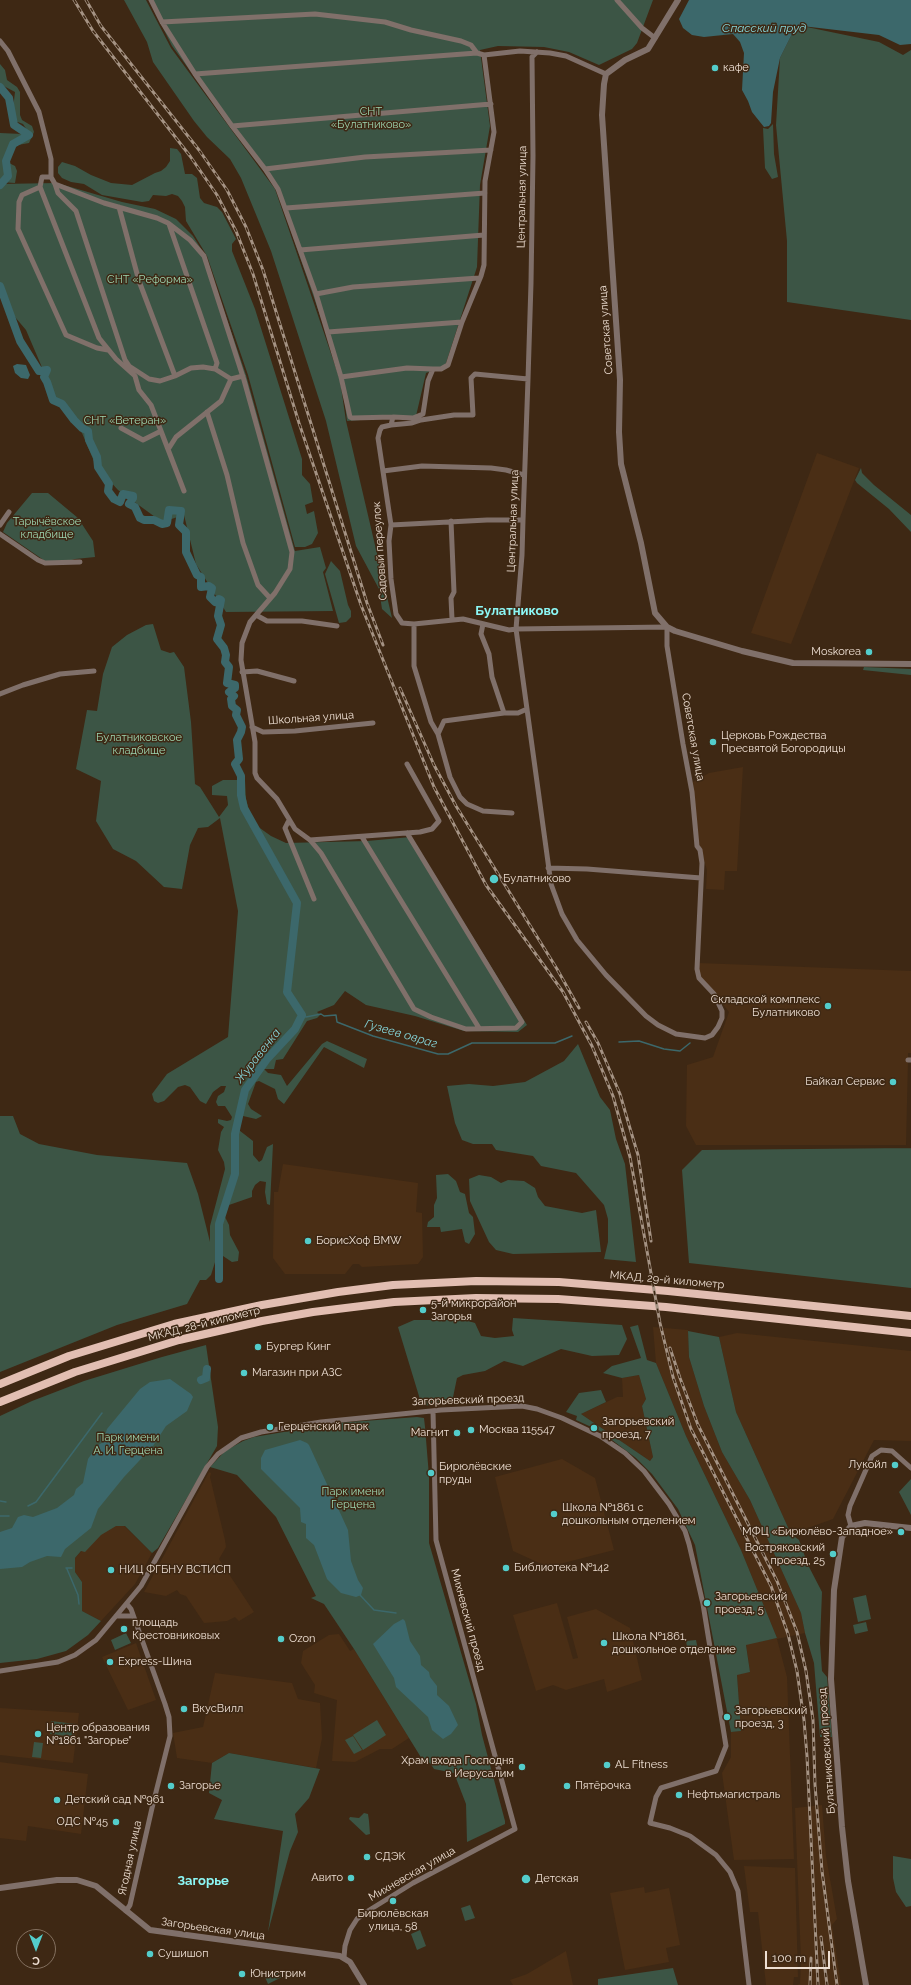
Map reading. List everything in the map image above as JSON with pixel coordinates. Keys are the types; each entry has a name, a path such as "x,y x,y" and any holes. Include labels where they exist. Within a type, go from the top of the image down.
{"highway":[{"name":"МКАД, 29-й километр","path":"420,1283 504,1280 580,1284 668,1291 911,1316"},
{"name":"МКАД, 28-й километр","path":"0,1382 42,1366 147,1331 228,1312 338,1292 420,1283"},
{"name":"МКАД, 28-й километр","path":"0,1402 74,1372 199,1335 313,1312 421,1300 504,1297 592,1301 911,1333"}],"street":[{"path":"151,0 162,22 195,74 232,126 266,169 278,189 316,294 352,418 413,418 423,414 428,380 433,369"},
{"path":"617,0 642,28 655,38"},
{"path":"195,74 477,53 484,55 508,52 537,52 566,56 606,74 625,60 648,48 678,0"},
{"path":"162,22 315,14 385,22 411,30 461,41 472,45 477,53"},
{"path":"0,41 8,51 39,112 51,159 51,177 58,193 76,211 125,360 129,366 149,379 160,380 175,376 191,368 215,369 231,379 243,376"},
{"name":"Центральная улица","path":"537,52 532,57 533,156 528,379 521,590 516,629 550,884 562,914 577,940 606,975 646,1016 658,1025 676,1034 692,1038 706,1038 712,1035 722,1018 722,1011 714,994 699,978 697,969 701,878"},
{"path":"341,377 407,368 441,369 448,365 462,322 484,265 485,193 494,132 484,55"},
{"name":"Советская улица","path":"606,74 603,95 603,152 620,380 619,432 621,464 641,543 655,613 667,627 675,631 742,651 793,663 911,664"},
{"path":"232,126 491,104"},
{"path":"266,169 365,157 491,150"},
{"path":"51,177 42,177 40,188 99,338 108,350 135,376 139,390 151,405 169,448 184,491"},
{"path":"55,184 168,223 190,240 204,256 243,376 292,552 290,569 270,598 256,614 244,635 242,643 240,660 255,742 255,773 257,778 277,799 290,823 295,829 310,840 325,860 414,1009 430,1017 466,1029 516,1028 522,1022 407,833"},
{"path":"40,188 22,194 19,202 18,229 66,335 97,348 108,350"},
{"path":"286,208 485,193"},
{"path":"119,207 140,281 175,376"},
{"path":"168,223 217,363 215,369"},
{"path":"300,250 484,235"},
{"path":"316,294 353,287 479,278"},
{"path":"328,332 462,322"},
{"path":"393,417 391,424 412,423 421,420 454,415 473,415 471,378 475,374 528,379"},
{"path":"169,448 176,437 221,401 231,379"},
{"path":"207,412 227,475 243,542 258,585 270,598"},
{"name":"Садовый переулок","path":"391,424 382,427 378,438 391,525 389,542 393,602 396,614 402,623 414,624"},
{"path":"120,428 143,440 161,431"},
{"path":"383,471 422,466 491,468 524,475"},
{"path":"0,525 9,512"},
{"path":"391,525 450,521 523,520"},
{"path":"450,521 454,592 451,598 452,619"},
{"path":"0,534 38,560 45,563 68,564 80,562"},
{"path":"256,614 267,621 302,621 337,626"},
{"path":"512,813 483,811 467,804 460,797 450,777 438,734 431,722 414,666 414,624 463,619 509,630 667,627"},
{"path":"483,624 481,634 489,654 492,677 504,713"},
{"name":"Советская улица","path":"667,627 667,646 692,792 696,846 700,850 701,878"},
{"path":"0,694 23,685 60,674 94,671"},
{"path":"242,672 257,671 294,681"},
{"path":"438,734 444,721 504,713 518,713 527,709"},
{"name":"Школьная улица","path":"252,727 263,732 295,731 373,723"},
{"path":"310,840 407,833 432,829 439,821 407,764"},
{"path":"290,823 288,822 285,828 314,899"},
{"path":"362,837 479,1028"},
{"path":"548,868 587,869 701,878"},
{"name":"Загорьевский проезд","path":"0,1671 49,1664 75,1655 93,1643 127,1604 147,1576 207,1467 218,1454 238,1440 261,1432 368,1416 522,1406 538,1409 585,1428 623,1452 644,1471 669,1504 685,1531 700,1587 721,1706 726,1746 716,1771 661,1788 656,1797 650,1823 670,1828 690,1836 716,1855 730,1872 738,1891 749,1985"},
{"name":"Михневский проезд","path":"433,1411 436,1540 515,1829"},
{"name":"Булатниковский проезд","path":"866,1985 846,1872 832,1679 834,1590 841,1542 844,1532 850,1523 848,1510 852,1497 872,1456 881,1450 892,1450 911,1468"},
{"path":"850,1523 911,1528"},
{"name":"Ягодная улица","path":"126,1911 130,1905 152,1808 169,1747 170,1736 170,1727 165,1704 133,1616 127,1604"},
{"path":"116,1616 133,1616"},
{"name":"Михневская улица","path":"344,1957 345,1946 350,1930 357,1919 363,1914 413,1883 515,1829"},
{"name":"Загорьевская улица","path":"0,1888 57,1880 77,1880 96,1886 150,1930 344,1957"},
{"path":"344,1957 350,1962 364,1985"}],"shaded area":[{"path":"817,453 859,468 791,644 751,633"},
{"path":"743,767 737,871 725,871 724,890 706,889 707,870 698,840 693,782 709,773"},
{"path":"698,963 911,971 911,1053 908,1053 906,1145 696,1145 686,1126 687,1065 713,1057 729,1012 699,974"},
{"path":"283,1164 418,1183 416,1212 422,1213 423,1257 418,1264 362,1267 359,1264 353,1264 345,1274 285,1274 273,1258 274,1192 278,1192"},
{"path":"653,1327 688,1330 689,1357 704,1406 722,1452 750,1500 801,1613 805,1633 777,1639 787,1677 794,1859 734,1860 722,1773 731,1757 731,1732 741,1731 737,1674 750,1672 746,1644 777,1638 741,1550 686,1436 656,1363"},
{"path":"737,1333 911,1351 911,1441 874,1440 833,1519 791,1534 736,1412 719,1337"},
{"path":"639,1375 646,1399 642,1406 653,1457 650,1461 581,1414 617,1397 623,1397 622,1378"},
{"name":"Школа №1861 с дошкольным отделением","path":"562,1459 595,1478 614,1550 548,1567 513,1551 495,1477"},
{"path":"209,1472 211,1473 210,1477 226,1547 219,1559 254,1612 239,1621 235,1617 227,1621 204,1623 186,1596 180,1594 177,1590 166,1596 144,1592"},
{"path":"114,1516 152,1553 135,1584 101,1621 82,1611 82,1582 75,1572 75,1558"},
{"path":"557,1603 573,1659 578,1658 567,1617 596,1609 630,1628 642,1680 607,1692 604,1679 566,1690 553,1685 536,1691 513,1615"},
{"path":"339,1634 350,1651 354,1649 409,1738 392,1749 380,1749 355,1762 332,1761 337,1700 314,1693 315,1685 301,1663 303,1651 329,1635"},
{"path":"136,1643 156,1700 128,1710 102,1657"},
{"path":"215,1673 292,1683 298,1699 320,1703 322,1738 316,1768 229,1753 212,1763 177,1758 173,1733 203,1727"},
{"name":"Центр образования №1861 \"Загорье\"","path":"0,1708 79,1713 73,1763 0,1755"},
{"name":"Детский сад №961","path":"0,1762 88,1774 81,1834 28,1826 26,1841 0,1838"},
{"path":"822,1805 826,1856 837,1919 832,1925 841,1985 797,1985 800,1984 801,1960 795,1808"},
{"path":"744,1866 795,1868 798,1977 794,1977 793,1985 766,1985 758,1912 750,1912"},
{"path":"644,1887 645,1893 669,1888 680,1945 666,1948 669,1962 625,1970 610,1893"},
{"path":"566,1951 573,1985 513,1985 510,1980 527,1974"}],"green space":[{"path":"124,0 146,0 171,48 275,189 340,380 346,421 392,618 382,609 379,589 356,546 326,421 271,251 241,178 230,159 207,137 194,121 153,62 147,42"},
{"name":"СНТ «Булатниково»","path":"149,0 653,0 637,43 632,49 599,65 569,52 544,47 498,46 480,50 490,126 480,185 477,267 445,366 426,373 416,416 347,421 342,379 276,188 172,46"},
{"path":"802,26 879,42 903,55 911,50 911,320 787,302 787,241 776,125 780,58 793,32"},
{"path":"0,64 5,70 7,80 17,87 20,92 20,115 22,120 32,126 34,132 29,143 18,145 9,152 7,158 9,163 15,166 17,171 15,183 0,182 0,133 22,134 27,130 23,124 15,121 13,109 15,92 0,84"},
{"path":"773,124 774,154 778,177 772,179 765,168 763,128 768,129"},
{"path":"170,148 177,149 181,154 185,174 192,174 197,178 200,198 204,203 217,207 222,212 236,239 232,244 232,251 255,309 302,459 302,475 310,484 313,502 305,505 307,514 314,511 318,533 312,544 305,547 295,547 248,375 207,256 186,221 185,207 182,201 178,196 172,194 166,196 153,195 149,201 142,202 102,195 84,184 71,182 62,178 58,173 58,167 62,162 75,166 91,175 111,183 132,185 166,167 170,161"},
{"path":"57,183 122,202 155,209 176,219 193,236 205,255 246,375 295,551 320,547 326,568 323,572 333,611 226,612 196,564 184,515 162,522 118,490 96,466 82,433 56,400 26,330 4,304 0,290 0,184"},
{"path":"861,468 862,473 874,485 911,515 911,532 889,509 857,483 855,480"},
{"name":"Тарычёвское кладбище","path":"32,493 48,493 78,518 93,541 95,557 75,559 65,562 45,561 3,532 7,523"},
{"path":"331,561 340,571 348,605 351,611 351,617 346,622 339,623 325,574"},
{"name":"Булатниковское кладбище","path":"153,624 161,650 170,653 174,652 184,667 191,722 195,784 200,787 219,817 228,805 227,796 212,795 212,786 223,780 245,780 246,799 250,815 257,826 271,836 286,843 367,841 411,837 527,1025 518,1032 464,1031 415,1016 366,1005 345,991 334,1005 317,1012 320,1015 317,1018 307,1021 283,1059 276,1060 274,1069 264,1069 268,1073 281,1075 287,1086 322,1044 327,1041 367,1059 364,1068 324,1047 284,1104 278,1099 275,1089 259,1081 256,1082 248,1104 251,1109 262,1116 256,1119 243,1116 236,1124 235,1127 253,1141 253,1155 259,1162 262,1160 267,1147 273,1144 270,1205 267,1204 265,1192 266,1182 260,1181 255,1185 252,1191 252,1197 229,1205 225,1210 225,1217 229,1225 230,1235 239,1252 238,1261 232,1262 223,1256 220,1240 216,1239 216,1259 211,1275 206,1280 200,1280 187,1304 117,1325 0,1372 0,1116 13,1116 20,1134 39,1144 97,1155 187,1163 198,1194 210,1242 210,1226 225,1169 224,1162 218,1150 221,1132 224,1127 218,1123 218,1119 227,1121 231,1120 232,1117 225,1106 218,1106 216,1102 218,1096 224,1092 226,1086 221,1086 213,1092 206,1104 200,1101 190,1087 185,1085 178,1087 164,1101 158,1103 154,1101 152,1094 167,1074 228,1037 238,911 220,818 208,827 198,828 190,845 182,889 164,887 136,861 113,849 96,821 101,781 76,769 87,710 97,711 103,674 112,647 127,635 146,625"},
{"path":"864,667 911,669 911,675 863,670"},
{"path":"578,1044 600,1097 610,1110 616,1139 625,1164 636,1262 604,1259 608,1242 608,1219 604,1205 576,1173 541,1166 533,1156 496,1150 492,1144 473,1144 462,1140 455,1123 447,1086 469,1084 493,1086 525,1082 564,1061"},
{"path":"911,1148 911,1288 689,1263 682,1170 702,1150"},
{"path":"448,1174 456,1181 460,1192 465,1194 469,1213 473,1217 475,1234 469,1244 465,1242 462,1229 441,1232 440,1227 427,1227 428,1222 434,1217 434,1205 437,1198 436,1175"},
{"path":"479,1175 491,1177 501,1183 508,1180 524,1181 535,1188 538,1197 545,1206 582,1213 596,1210 601,1252 513,1254 496,1250 489,1242 470,1201 469,1179"},
{"path":"513,1318 622,1325 627,1339 619,1355 592,1356 561,1349 523,1366 504,1361 485,1371 463,1375 457,1378 452,1402 422,1406 398,1327 414,1320 465,1320 475,1323 481,1336 495,1338 514,1336 512,1330"},
{"path":"638,1325 647,1360 656,1363 686,1436 741,1550 777,1638 746,1645 750,1672 737,1675 741,1731 731,1732 695,1545 678,1509 652,1474 636,1458 600,1431 576,1420 577,1416 566,1412 579,1393 601,1390 606,1402 581,1414 650,1461 653,1457 642,1406 646,1399 639,1375 622,1378 603,1373 612,1366 641,1358 630,1327"},
{"path":"688,1331 719,1337 736,1412 791,1534 799,1540 808,1565 822,1592 820,1643 822,1671 827,1677 832,1737 820,1737 814,1663 801,1613 750,1500 722,1452 704,1406 689,1357"},
{"name":"Парк имени А. И. Герцена","path":"206,1345 218,1427 217,1446 158,1548 152,1553 125,1526 116,1526 101,1535 85,1552 81,1551 75,1558 75,1572 82,1582 82,1611 101,1621 88,1635 66,1651 37,1659 0,1663 0,1416 32,1401 84,1381"},
{"name":"Парк имени Герцена","path":"417,1417 424,1418 425,1427 429,1476 429,1543 476,1704 482,1735 505,1821 505,1824 467,1842 466,1804 454,1773 434,1769 430,1763 422,1759 354,1649 324,1604 311,1598 316,1596 276,1517 237,1475 210,1467 225,1451 254,1437 337,1423"},
{"path":"911,1479 911,1515 899,1492"},
{"path":"866,1595 871,1619 858,1622 853,1598"},
{"path":"866,1622 868,1631 855,1634 853,1625"},
{"path":"126,1633 131,1643 115,1650 111,1640"},
{"path":"696,1640 698,1650 688,1652 686,1641"},
{"path":"377,1720 386,1735 363,1750 353,1735"},
{"path":"51,1721 76,1724 74,1737 50,1734"},
{"path":"353,1736 362,1750 354,1754 345,1740"},
{"path":"34,1742 43,1743 41,1758 32,1757"},
{"path":"229,1753 320,1769 309,1798 295,1814 298,1832 290,1851 268,1932 283,1831 214,1819 222,1800 209,1793 212,1763"},
{"path":"364,1813 368,1814 369,1821 370,1834 366,1835 349,1819 350,1817 359,1818"},
{"path":"893,1856 911,1859 911,1906 906,1907 896,1892 893,1878"},
{"path":"470,1905 475,1918 465,1921 461,1908"},
{"path":"420,1930 426,1946 417,1950 411,1934"},
{"path":"673,1968 678,1985 598,1985 598,1979"},
{"path":"281,1970 284,1976 268,1984 265,1977"}],"water":[{"name":"Спасский пруд","path":"689,0 911,0 911,44 900,45 879,35 802,26 793,32 780,58 773,92 771,123 769,126 764,127 752,112 742,90 744,53 740,42 733,34 704,37 692,35 683,28 679,19"},
{"path":"17,364 26,365 30,375 28,379 21,378 15,373 13,366"},
{"path":"170,1379 193,1397 187,1411 166,1426 153,1446 124,1477 98,1509 91,1528 65,1549 61,1557 47,1556 30,1562 22,1567 0,1569 0,1532 12,1528 18,1517 24,1515 33,1517 57,1508 74,1495 76,1489 83,1483 88,1459 97,1446 103,1442 107,1429 140,1389 150,1382"},
{"path":"300,1440 309,1445 348,1530 351,1561 358,1580 363,1588 361,1595 356,1597 341,1593 327,1579 314,1545 306,1538 306,1524 301,1522 300,1508 261,1469 261,1458 265,1450"},
{"path":"403,1619 405,1621 410,1641 420,1656 421,1665 429,1672 430,1677 437,1686 437,1695 449,1706 458,1725 451,1734 443,1739 432,1730 428,1717 396,1687 394,1678 373,1644 394,1624"}],"waterway":[{"path":"0,87 9,98 14,125 29,135 13,144 6,161 8,176 0,185"},
{"path":"0,286 20,341 39,371 47,370 44,377 53,400 62,404 74,420 82,428 88,431 89,440 97,457 98,467 109,484 108,491 114,499 120,502 123,494 133,496 129,504 135,507 140,518 144,520 154,520 162,524 167,523 169,510 181,511 179,525 186,532 186,552 197,575 201,577 201,587 209,586 212,588 210,597 215,602 219,599 221,600 218,616 221,625 217,639 224,648 226,655 225,662 229,667 227,683 235,685 235,688 229,692 234,696 231,699 232,706 237,710 236,715 242,727 237,740 239,759 235,764 241,776 241,795 244,808 297,903 287,992 302,1015 295,1029 267,1059 245,1090 235,1134 235,1174 219,1224 219,1279"},
{"name":"Гузеев овраг","path":"302,1015 306,1017 321,1014 324,1016 336,1015 337,1022 373,1036 438,1054 448,1054 472,1043 555,1043 572,1036"},
{"name":"Гузеев овраг","path":"619,1042 639,1041 664,1049 680,1051 690,1043"},
{"name":"Журавенка","path":"201,1380 206,1378 207,1369"},
{"path":"28,1506 36,1502 102,1413"},
{"path":"0,1501 6,1502"},
{"path":"0,1516 9,1516"},
{"path":"66,1568 72,1568"},
{"path":"67,1569 78,1595 79,1604"},
{"path":"360,1595 374,1610 396,1613"}],"railway":[{"path":"74,0 93,31 190,156 217,195 236,231 253,274 299,423 361,605 434,787 486,885 563,992 592,1046 613,1096 630,1157 660,1323 673,1377 691,1429 771,1586 788,1634 797,1671 804,1720 807,1756 818,1985"},
{"path":"86,0 101,26 199,150 227,190 246,227 263,270 367,603 383,645"},
{"path":"400,688 434,765 456,806 557,969 579,1008"},
{"path":"586,1022 598,1043 620,1094 638,1155 651,1241"},
{"path":"670,1348 698,1425 777,1581 797,1632 806,1671 813,1720 815,1785 822,1871 837,1985"},
{"path":"821,1937 827,1985"},
{"path":"810,1985 811,1958"}],"place":[{"name":"кафе","path":"715,68"},
{"name":"Moskorea","path":"869,652"},
{"name":"Церковь Рождества Пресвятой Богородицы","path":"713,742"},
{"name":"Булатниково","path":"494,879"},
{"name":"Складской комплекс Булатниково","path":"828,1006"},
{"name":"Байкал Сервис","path":"893,1082"},
{"name":"БорисХоф BMW","path":"308,1241"},
{"name":"5-й микрорайон Загорья","path":"423,1310"},
{"name":"Бургер Кинг","path":"258,1347"},
{"name":"Магазин при АЗС","path":"244,1373"},
{"name":"Герценский парк","path":"270,1427"},
{"name":"Загорьевский проезд, 7","path":"594,1428"},
{"name":"Москва 115547","path":"471,1430"},
{"name":"Магнит","path":"457,1433"},
{"name":"Лукойл","path":"895,1465"},
{"name":"Бирюлёвские пруды","path":"431,1473"},
{"name":"Школа №1861 с дошкольным отделением","path":"554,1514"},
{"name":"МФЦ «Бирюлёво-Западное»","path":"901,1532"},
{"name":"Востряковский проезд, 25","path":"833,1554"},
{"name":"Библиотека №142","path":"506,1568"},
{"name":"НИЦ ФГБНУ ВСТИСП","path":"111,1570"},
{"name":"Загорьевский проезд, 5","path":"707,1603"},
{"name":"площадь Крестовниковых","path":"124,1629"},
{"name":"Ozon","path":"281,1639"},
{"name":"Школа №1861, дошкольное отделение","path":"604,1643"},
{"name":"Express-Шина","path":"110,1662"},
{"name":"ВкусВилл","path":"184,1709"},
{"name":"Загорьевский проезд, 3","path":"727,1717"},
{"name":"Центр образования №1861 \"Загорье\"","path":"38,1734"},
{"name":"AL Fitness","path":"607,1765"},
{"name":"Храм входа Господня в Иерусалим","path":"522,1767"},
{"name":"Загорье","path":"171,1786"},
{"name":"Пятёрочка","path":"567,1786"},
{"name":"Нефтьмагистраль","path":"679,1795"},
{"name":"Детский сад №961","path":"57,1800"},
{"name":"ОДС №45","path":"116,1822"},
{"name":"СДЭК","path":"367,1857"},
{"name":"Авито","path":"351,1878"},
{"name":"Детская","path":"526,1879"},
{"name":"Бирюлёвская улица, 58","path":"393,1901"},
{"name":"Сушишоп","path":"150,1954"},
{"name":"Юнистрим","path":"242,1974"}],"district":[{"name":"Булатниково","path":"517,611"},
{"name":"Загорье","path":"203,1881"}],"park label":[{"name":"СНТ «Реформа»","path":"150,280"},
{"name":"СНТ «Ветеран»","path":"125,421"}]}
